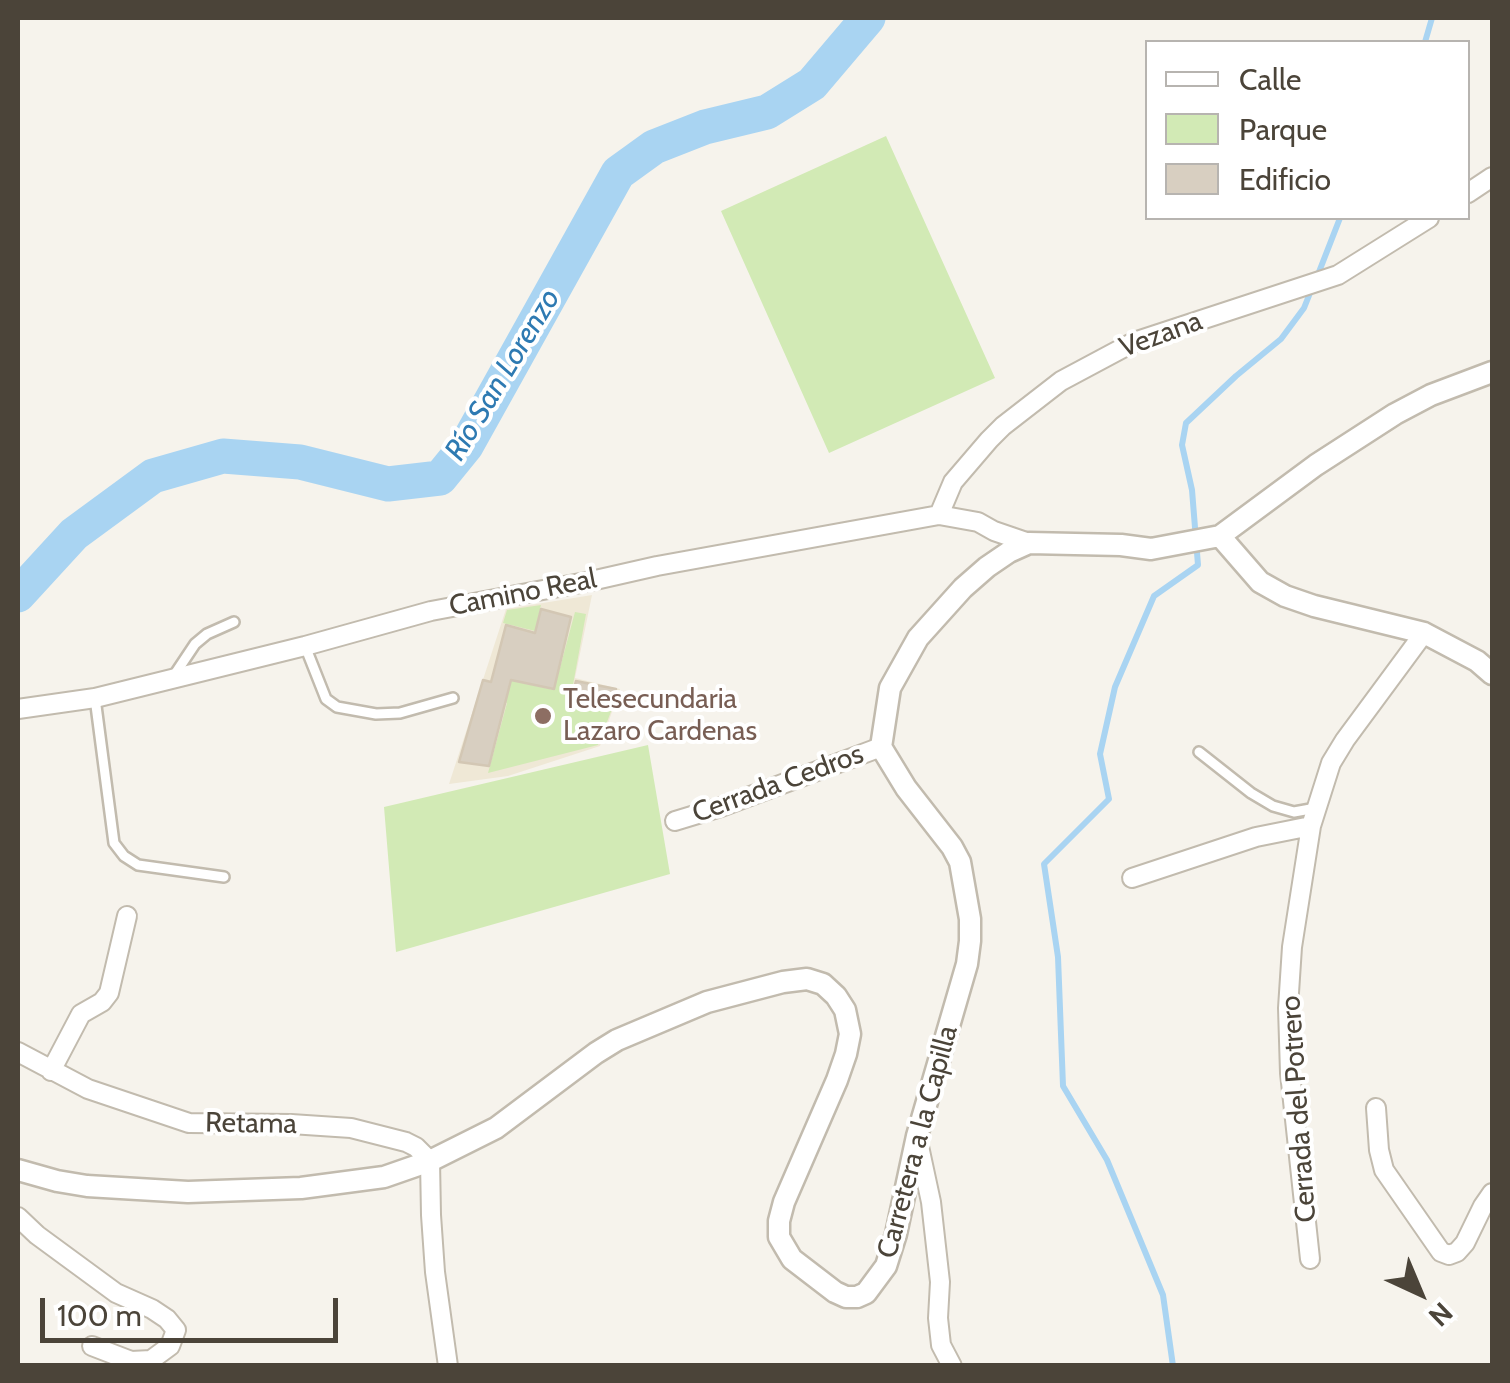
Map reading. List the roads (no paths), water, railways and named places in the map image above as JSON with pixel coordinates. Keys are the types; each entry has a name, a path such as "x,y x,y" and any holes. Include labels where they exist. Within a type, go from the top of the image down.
{"street":[{"path":"1470,191 1492,176"},
{"name":"Vezana","path":"939,515 954,482 989,440 1061,381 1134,342 1338,275 1426,220"},
{"path":"881,747 890,688 918,638 963,588 1009,552 1030,543 1151,548 1213,538 1395,414 1431,395 1492,372"},
{"name":"Camino Real","path":"18,709 95,698 432,610 939,515 978,522 1030,543"},
{"path":"1213,538 1260,582 1285,596 1424,633 1487,662"},
{"name":"Cerrada del Potrero","path":"1310,1260 1290,1073 1288,1008 1292,947 1314,817 1324,780 1345,740 1424,633"},
{"name":"Cerrada Cedros","path":"675,821 881,747"},
{"name":"Carretera a la Capilla","path":"18,1170 87,1186 188,1192 318,1186 384,1178 430,1161 496,1128 617,1040 707,1002 807,979 823,984 836,996 845,1010 850,1034 838,1080 784,1202 779,1237 792,1259 835,1292 857,1298 875,1284 886,1266 896,1234 917,1136 966,964 970,920 960,862 881,747"},
{"path":"1132,878 1314,817"},
{"path":"51,1070 81,1014 102,1002 108,993 127,916"},
{"name":"Retama","path":"18,1052 88,1089 189,1123 351,1128 416,1146 430,1161"},
{"path":"1376,1108 1378,1150 1384,1170 1441,1252 1449,1255 1466,1243 1492,1193"},
{"path":"917,1136 940,1282 941,1345 952,1366"},
{"path":"430,1161 435,1272 448,1366"},
{"path":"18,1218 116,1294 152,1309 176,1330 170,1346 151,1360 131,1362 92,1346"}],"lane":[{"path":"172,679 195,644 234,622"},
{"path":"305,646 326,699 337,708 400,713 453,698"},
{"path":"95,698 114,843 138,865 224,877"},
{"path":"1200,752 1251,794 1273,806 1314,817"}],"waterway":[{"name":"Río San Lorenzo","path":"18,595 74,534 153,476 223,456 300,462 388,484 440,478 466,446 618,173 654,147 705,127 767,112 812,84 868,18"},
{"path":"1426,40 1432,18"},
{"path":"1317,277 1339,220"},
{"path":"1173,1366 1163,1295 1107,1160 1063,1086 1058,957 1044,864 1109,799 1100,754 1115,687 1154,596 1198,565 1192,490 1182,445 1186,423 1281,339 1304,308 1312,288"}],"place":[{"name":"Telesecundaria Lazaro Cardenas","path":"543,716"}]}
